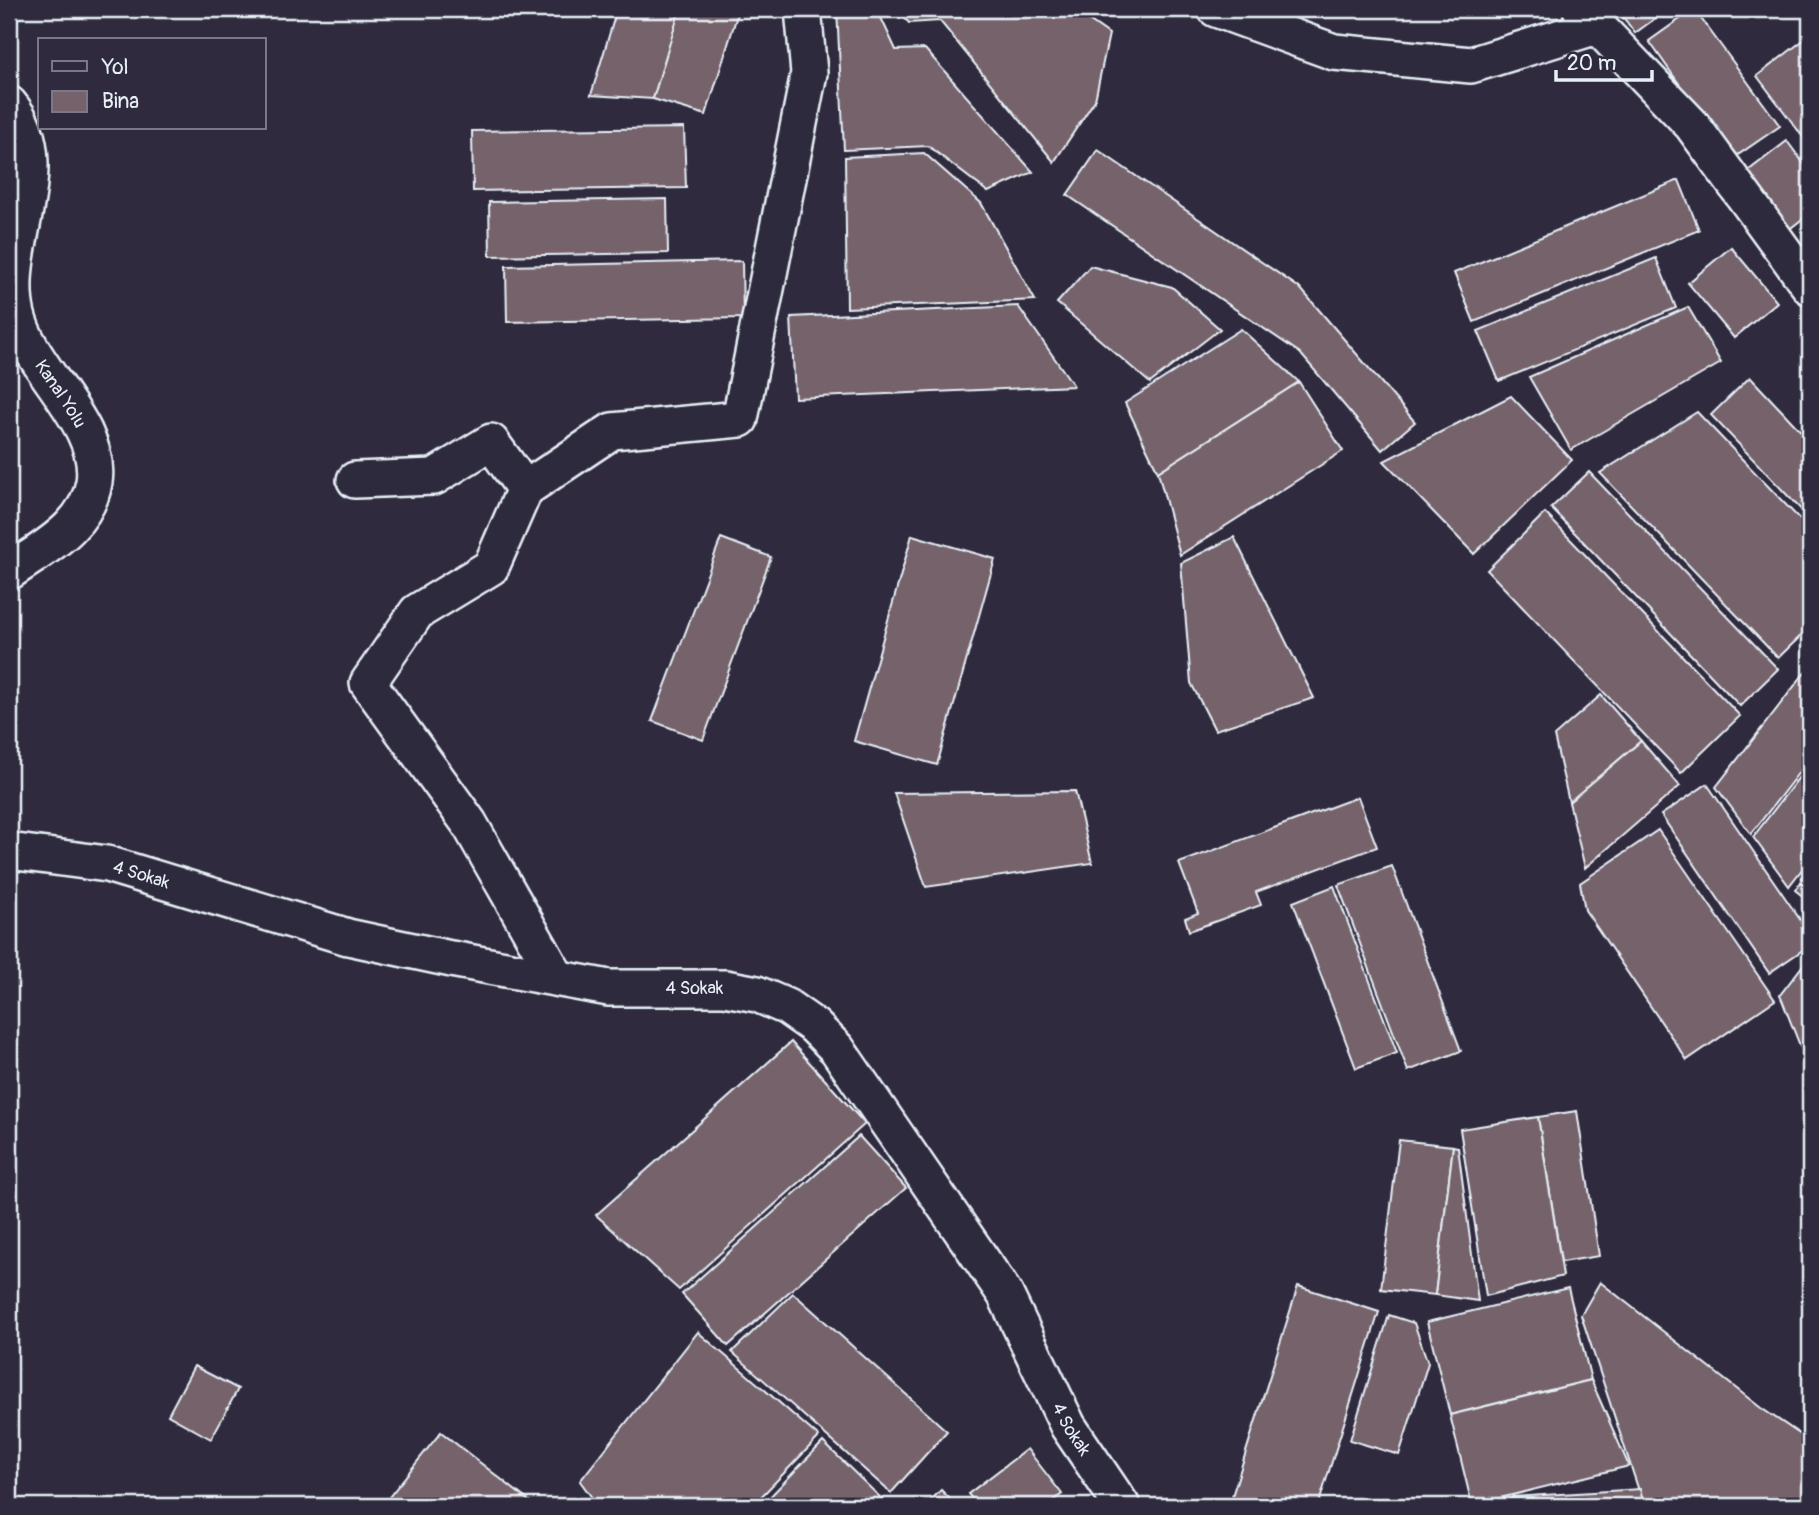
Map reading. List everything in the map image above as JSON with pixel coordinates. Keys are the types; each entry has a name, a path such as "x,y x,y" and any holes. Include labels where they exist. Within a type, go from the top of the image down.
{"street":[{"path":"557,978 469,823 368,683 417,612 491,567 525,489 612,431 740,419 810,72 803,9"},
{"path":"1216,9 1334,52 1471,65 1589,17 1692,125 1810,287"},
{"name":"Kanal Yolu","path":"9,104 28,135 32,154 12,291 17,318 28,343 82,430 93,455 94,479 91,497 78,520 9,572"},
{"path":"355,480 434,477 491,442 525,489"},
{"name":"4 Sokak","path":"9,850 107,864 348,937 451,959 609,988 725,988 757,994 787,1007 814,1026 837,1049 1004,1294 1068,1426 1122,1506"}],"building":[{"path":"617,9 680,9 653,99 591,95"},
{"path":"680,9 739,9 706,115 653,99"},
{"path":"837,9 877,9 896,50 925,49 1033,172 988,192 928,146 844,150"},
{"path":"896,9 1073,9 1109,34 1095,100 1054,162 940,21 909,23"},
{"path":"1617,9 1668,9 1635,33"},
{"path":"1694,9 1780,126 1732,159 1649,41"},
{"path":"1810,35 1810,146 1757,76"},
{"path":"684,128 686,188 473,191 472,131"},
{"path":"1787,141 1810,172 1810,213 1787,231 1744,174"},
{"path":"1098,150 1301,289 1415,422 1382,450 1300,353 1067,195"},
{"path":"924,153 981,203 1035,300 847,308 845,157"},
{"path":"1679,180 1699,230 1474,322 1454,273"},
{"path":"667,199 668,253 490,256 489,202"},
{"path":"1731,247 1777,302 1734,338 1688,283"},
{"path":"1656,258 1676,308 1499,381 1478,331"},
{"path":"742,261 743,318 507,322 506,266"},
{"path":"1090,266 1172,287 1220,329 1150,383 1057,303"},
{"path":"1018,306 1074,386 795,398 791,317"},
{"path":"1688,307 1721,363 1571,450 1529,377"},
{"path":"1241,329 1299,382 1158,472 1125,403"},
{"path":"1750,377 1810,441 1810,519 1711,415"},
{"path":"1299,382 1343,451 1180,555 1158,472"},
{"path":"1511,396 1572,460 1474,554 1384,461"},
{"path":"1697,412 1810,530 1810,627 1778,658 1600,473"},
{"path":"1589,472 1778,669 1740,706 1551,508"},
{"path":"1545,513 1740,716 1681,773 1487,570"},
{"path":"912,535 995,559 937,765 854,741"},
{"path":"1234,537 1314,698 1215,730 1191,683 1181,563"},
{"path":"721,538 771,557 703,740 652,721"},
{"path":"1810,666 1810,758 1751,834 1716,787"},
{"path":"1601,695 1641,741 1569,802 1554,736"},
{"path":"1641,741 1680,786 1585,868 1569,802"},
{"path":"1810,763 1810,859 1789,886 1753,837"},
{"path":"1707,784 1810,934 1810,945 1769,973 1661,815"},
{"path":"1075,791 1092,863 926,887 894,793"},
{"path":"1358,797 1377,847 1256,892 1261,905 1189,931 1185,918 1198,913 1179,863"},
{"path":"1658,830 1775,1000 1687,1060 1585,910 1580,883"},
{"path":"1392,866 1461,1051 1408,1071 1338,885"},
{"path":"1810,870 1810,902 1795,890"},
{"path":"1334,886 1397,1053 1356,1068 1293,902"},
{"path":"1810,956 1810,1071 1780,995"},
{"path":"791,1042 865,1124 679,1290 596,1215"},
{"path":"1577,1111 1599,1256 1561,1262 1538,1117"},
{"path":"1538,1117 1563,1276 1486,1296 1460,1129"},
{"path":"859,1136 906,1188 728,1346 682,1294"},
{"path":"1399,1140 1453,1146 1435,1295 1381,1289"},
{"path":"1453,1146 1458,1147 1478,1301 1435,1295"},
{"path":"1600,1282 1761,1408 1810,1441 1810,1506 1644,1506 1581,1315"},
{"path":"1298,1286 1379,1312 1318,1506 1229,1506"},
{"path":"1568,1288 1591,1380 1450,1415 1427,1322"},
{"path":"793,1293 947,1431 891,1493 732,1352"},
{"path":"1389,1315 1414,1323 1428,1363 1399,1455 1350,1440"},
{"path":"698,1332 819,1437 752,1506 598,1506 580,1481"},
{"path":"194,1366 238,1389 211,1439 168,1415"},
{"path":"1591,1380 1629,1466 1472,1505 1450,1415"},
{"path":"441,1432 530,1502 527,1506 382,1506"},
{"path":"823,1442 885,1502 881,1506 761,1506"},
{"path":"1027,1449 1062,1494 1047,1506 978,1506 968,1494"},
{"path":"1640,1489 1644,1506 1519,1506 1513,1497"},
{"path":"941,1490 957,1506 925,1506"},
{"path":"1513,1497 1519,1506 1498,1506"}]}
